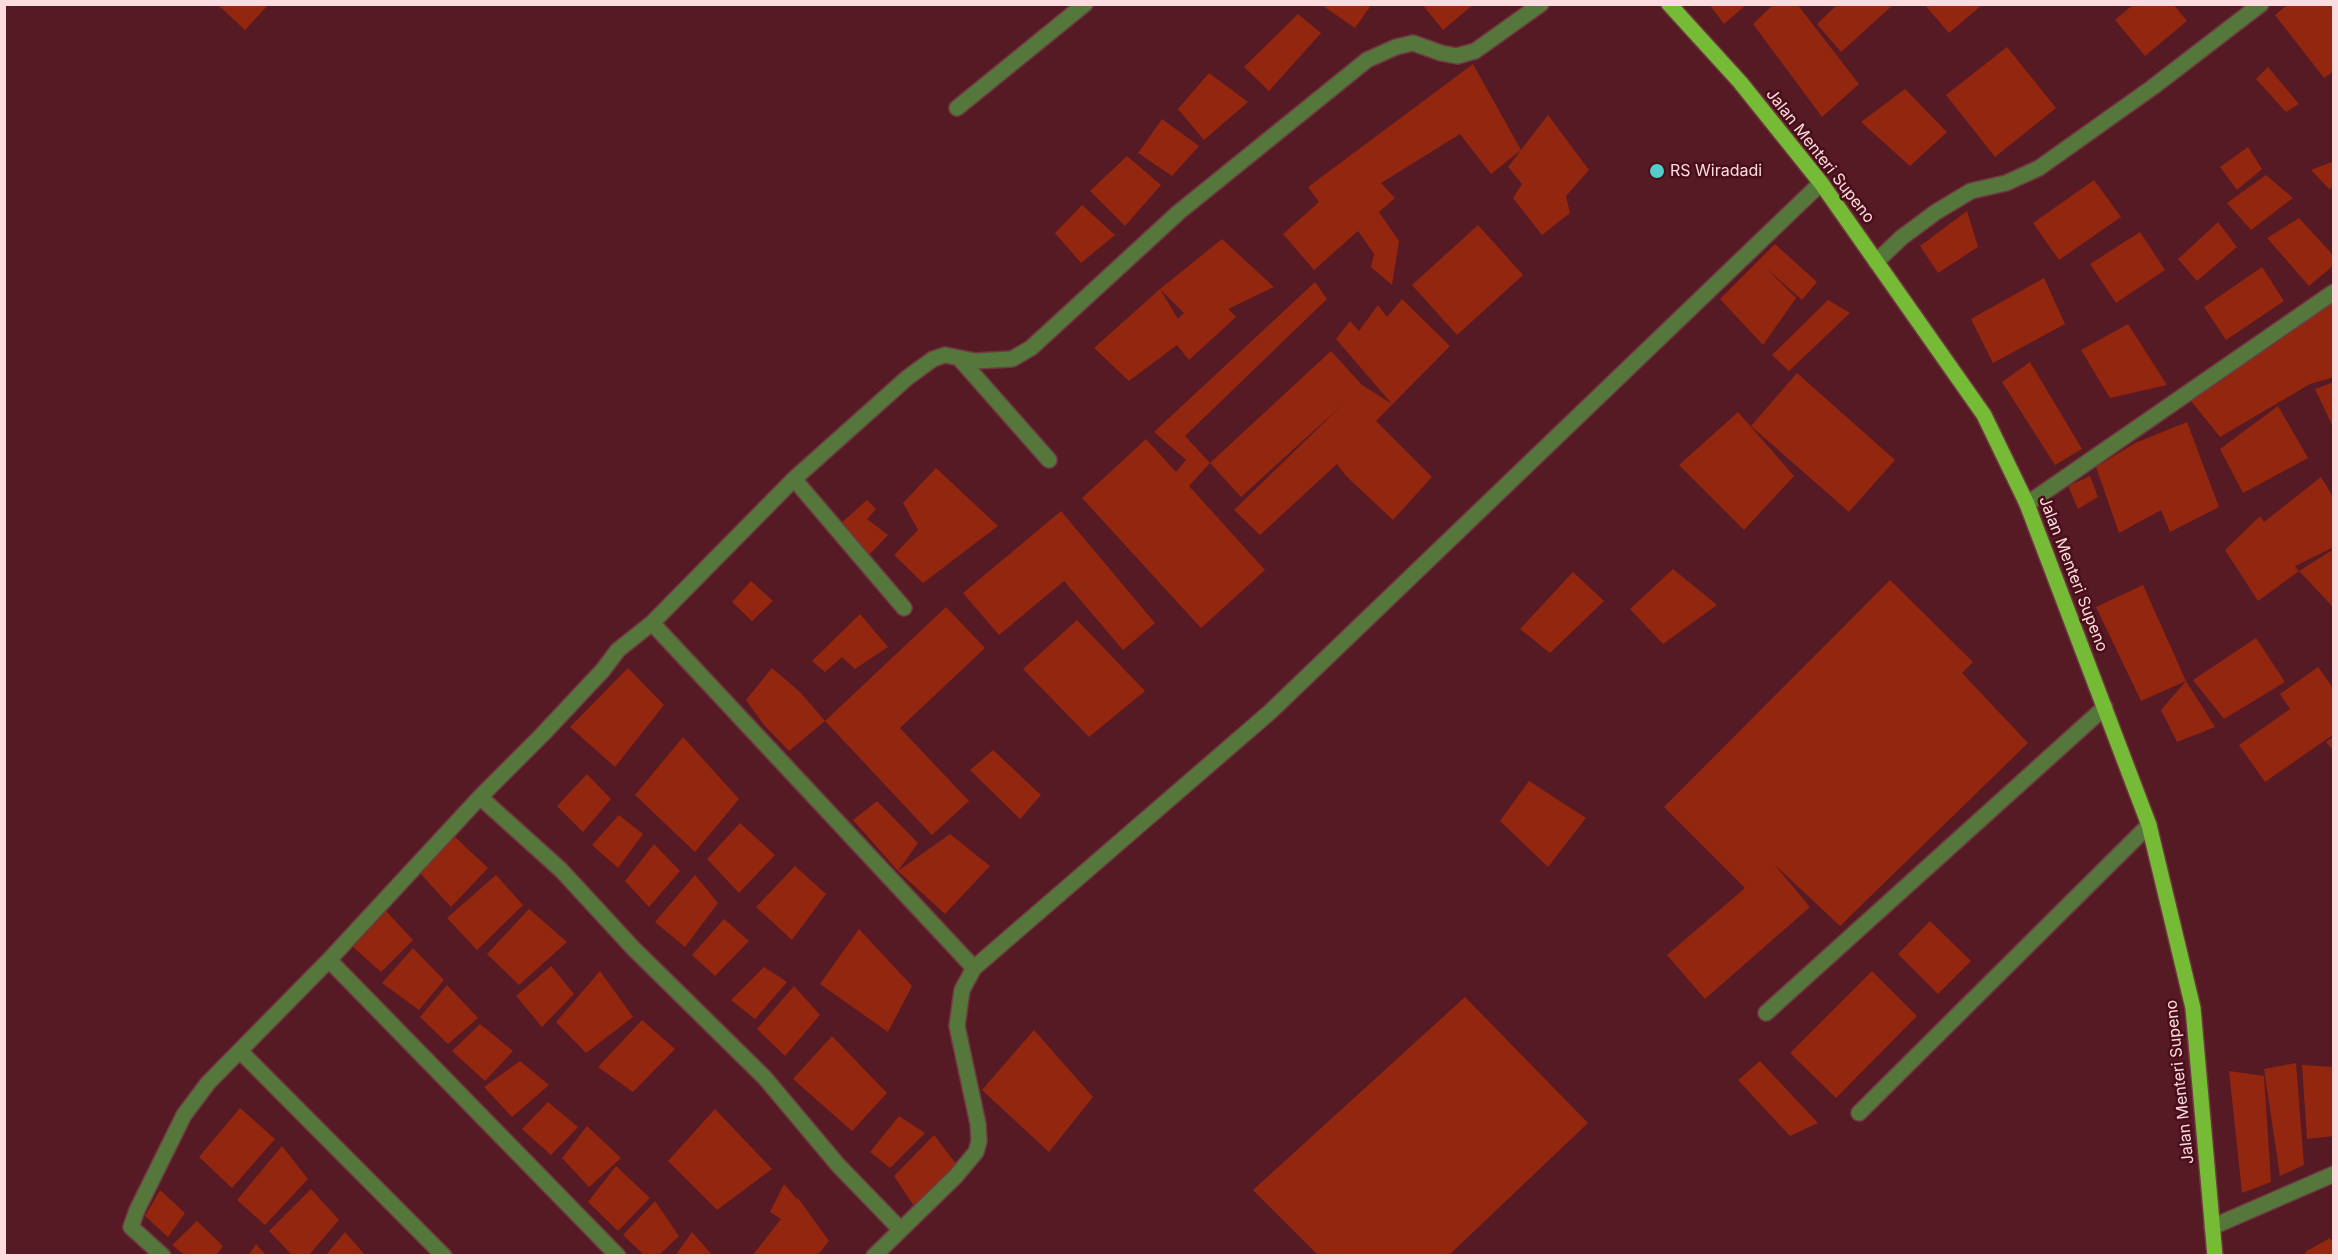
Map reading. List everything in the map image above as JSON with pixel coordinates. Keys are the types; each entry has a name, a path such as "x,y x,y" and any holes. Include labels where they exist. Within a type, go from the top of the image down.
{"main road":[{"name":"Jalan Menteri Supeno","path":"1669,4 1740,82 1821,183 1984,415 2027,504 2149,825 2193,1008 2215,1256"}],"street":[{"path":"957,108 1085,4"},
{"path":"163,1256 131,1227 137,1210 184,1115 208,1083 588,686 618,650 652,622 794,479 907,378 933,358 945,355 975,361 1012,359 1031,348 1179,212 1367,60 1396,47 1413,43 1457,56 1475,51 1541,4"},
{"path":"1876,262 1901,237 1971,191 2006,183 2039,168 2153,87 2261,4"},
{"path":"874,1256 956,1176 976,1152 979,1141 978,1124 957,1026 962,990 974,968 1270,712 1821,183"},
{"path":"2027,504 2334,292"},
{"path":"959,358 1048,460"},
{"path":"794,479 904,608"},
{"path":"652,622 974,968"},
{"path":"1766,1012 2105,707"},
{"path":"480,797 561,870 633,948 765,1078 838,1165 900,1229"},
{"path":"1859,1113 2149,825"},
{"path":"328,960 618,1256"},
{"path":"240,1051 444,1256"},
{"path":"2212,1227 2334,1174"}],"building":[{"path":"217,4 269,4 245,30"},
{"path":"1320,4 1372,4 1355,28"},
{"path":"1422,4 1474,4 1443,30"},
{"path":"1709,4 1747,4 1724,24"},
{"path":"1774,4 1797,4 1859,84 1822,117 1753,24"},
{"path":"1838,4 1894,4 1841,52 1817,24"},
{"path":"1924,4 1983,4 1949,33"},
{"path":"2134,4 2173,4 2187,21 2145,56 2115,20"},
{"path":"2288,4 2334,4 2334,71 2324,78 2275,15"},
{"path":"1298,14 1321,33 1269,91 1244,67"},
{"path":"2007,47 2056,108 1995,157 1946,95"},
{"path":"1473,64 1521,150 1491,174 1460,134 1381,183 1395,198 1379,212 1399,241 1392,285 1371,267 1374,254 1358,231 1314,270 1283,234 1319,202 1308,187"},
{"path":"2268,67 2299,104 2286,112 2256,79"},
{"path":"1209,73 1248,102 1204,140 1178,109"},
{"path":"1905,89 1947,132 1910,166 1861,122"},
{"path":"1548,115 1589,170 1566,196 1570,213 1542,235 1513,198 1522,184 1508,167"},
{"path":"1162,119 1199,146 1172,176 1138,153"},
{"path":"2248,147 2262,169 2237,190 2220,167"},
{"path":"1127,156 1161,185 1125,226 1090,191"},
{"path":"2334,161 2334,187 2329,189 2311,170"},
{"path":"2266,175 2293,198 2251,230 2227,203"},
{"path":"2094,180 2121,217 2059,260 2033,223"},
{"path":"1082,205 1115,235 1081,263 1055,233"},
{"path":"1967,211 1978,247 1938,273 1920,246"},
{"path":"2299,218 2334,256 2334,265 2309,286 2267,238"},
{"path":"2218,222 2237,247 2197,281 2178,259"},
{"path":"1478,225 1523,275 1457,335 1412,285"},
{"path":"2140,232 2165,270 2116,303 2090,264"},
{"path":"1222,239 1274,287 1228,309 1236,317 1189,360 1177,345 1129,381 1094,348 1160,289","holes":["1160,289 1184,313 1178,319"]},
{"path":"1775,244 1817,282 1802,300 1766,268 1796,298 1763,345 1720,299"},
{"path":"2262,267 2284,301 2226,340 2204,307"},
{"path":"2044,278 2065,324 1993,363 1971,319"},
{"path":"1315,282 1327,299 1185,436 1210,463 1189,486 1265,570 1201,628 1082,498 1146,439 1176,472 1186,460 1154,432"},
{"path":"2334,298 2334,377 2310,384 2220,437 2187,396"},
{"path":"1402,299 1450,346 1376,421 1432,477 1393,520 1346,476 1337,464 1260,535 1234,510 1342,405 1241,497 1210,463 1331,351 1362,385 1392,404 1336,339 1350,321 1359,331 1378,305 1387,317"},
{"path":"1828,300 1850,313 1789,371 1772,355"},
{"path":"2128,324 2167,385 2110,398 2081,350"},
{"path":"2030,362 2082,449 2055,465 2002,382"},
{"path":"1797,373 1895,460 1849,512 1751,426"},
{"path":"2334,382 2334,429 2315,389"},
{"path":"2278,406 2308,458 2243,493 2220,449"},
{"path":"1738,412 1794,476 1744,530 1679,465"},
{"path":"2187,422 2219,507 2170,532 2161,510 2119,533 2096,467 2135,443"},
{"path":"936,468 998,526 923,583 894,555 918,530 903,503"},
{"path":"2090,476 2098,497 2078,509 2068,486"},
{"path":"2321,477 2334,498 2334,547 2295,566 2299,571 2258,601 2225,550 2260,516 2264,522"},
{"path":"867,500 876,509 867,519 888,535 868,556 838,526"},
{"path":"1061,511 1155,623 1123,650 1064,581 999,635 963,593"},
{"path":"2334,549 2334,608 2299,571"},
{"path":"1673,569 1717,605 1663,644 1630,609"},
{"path":"1573,572 1604,601 1550,653 1520,629"},
{"path":"1890,580 1973,662 1962,673 2028,743 1840,926 1774,864 1810,907 1705,999 1667,955 1745,888 1664,807"},
{"path":"751,581 773,601 752,621 732,602"},
{"path":"2143,585 2186,681 2141,701 2096,607"},
{"path":"946,607 985,648 900,728 969,801 932,835 825,721"},
{"path":"860,614 888,647 855,669 842,657 825,672 812,661"},
{"path":"1077,620 1145,691 1089,737 1023,669"},
{"path":"2256,638 2285,682 2224,719 2193,680"},
{"path":"2318,667 2334,689 2334,734 2265,782 2239,745 2290,709 2280,694"},
{"path":"628,668 664,705 615,767 570,727"},
{"path":"772,668 800,692 825,721 789,751 764,725 746,700"},
{"path":"2186,681 2215,727 2177,742 2161,710"},
{"path":"2334,736 2334,751 2326,742"},
{"path":"683,737 739,799 695,852 635,795"},
{"path":"993,750 1041,795 1020,819 970,770"},
{"path":"587,774 611,799 583,832 557,806"},
{"path":"1529,781 1586,818 1548,867 1500,821"},
{"path":"877,801 918,843 898,871 853,820"},
{"path":"619,815 643,834 618,868 592,845"},
{"path":"740,823 775,855 739,893 707,859"},
{"path":"950,834 990,866 945,914 898,871"},
{"path":"454,836 488,868 451,907 419,872"},
{"path":"654,844 680,871 649,907 625,881"},
{"path":"795,866 826,894 792,940 756,907"},
{"path":"496,875 523,905 477,950 447,918"},
{"path":"695,875 718,903 685,947 655,922"},
{"path":"529,909 567,942 519,985 487,954"},
{"path":"386,911 413,940 381,972 353,947"},
{"path":"724,919 749,941 715,976 692,955"},
{"path":"1930,921 1971,961 1938,994 1898,954"},
{"path":"859,929 912,986 888,1032 820,984"},
{"path":"413,948 444,980 419,1010 382,983"},
{"path":"551,966 574,994 542,1027 516,996"},
{"path":"764,967 787,982 755,1019 731,1000"},
{"path":"600,971 633,1017 586,1053 556,1022"},
{"path":"1872,971 1917,1016 1836,1098 1790,1053"},
{"path":"447,985 478,1018 448,1044 420,1017"},
{"path":"794,986 820,1015 785,1056 757,1029"},
{"path":"1465,997 1588,1123 1448,1256 1319,1256 1253,1190"},
{"path":"642,1020 675,1049 633,1092 598,1067"},
{"path":"480,1024 513,1051 485,1081 452,1051"},
{"path":"1034,1030 1093,1097 1049,1152 982,1090"},
{"path":"832,1036 887,1093 852,1131 793,1079"},
{"path":"520,1061 549,1085 512,1117 484,1087"},
{"path":"1760,1061 1818,1123 1790,1136 1738,1080"},
{"path":"2296,1063 2304,1165 2280,1176 2264,1069"},
{"path":"2302,1065 2334,1067 2334,1136 2307,1139"},
{"path":"2229,1071 2264,1076 2271,1182 2242,1193"},
{"path":"548,1102 578,1127 551,1155 522,1129"},
{"path":"240,1108 275,1139 232,1188 199,1157"},
{"path":"715,1109 772,1169 717,1210 668,1161"},
{"path":"899,1116 925,1133 890,1168 870,1152"},
{"path":"587,1126 621,1158 589,1187 562,1158"},
{"path":"934,1135 957,1165 918,1212 894,1176"},
{"path":"282,1146 308,1179 265,1225 237,1200"},
{"path":"616,1166 650,1198 618,1231 588,1202"},
{"path":"784,1184 798,1198 829,1241 817,1256 752,1256 781,1219 770,1212"},
{"path":"311,1189 339,1220 308,1256 293,1256 269,1231"},
{"path":"160,1190 185,1213 168,1237 145,1216"},
{"path":"655,1201 679,1236 658,1256 645,1256 623,1235"},
{"path":"197,1221 223,1246 216,1256 186,1256 172,1245"},
{"path":"345,1232 366,1256 325,1256"},
{"path":"692,1232 713,1256 675,1256"},
{"path":"2330,1238 2334,1243 2334,1256 2307,1256 2305,1252"},
{"path":"256,1244 267,1256 248,1256"}],"place":[{"name":"RS Wiradadi","path":"1657,171"}]}
